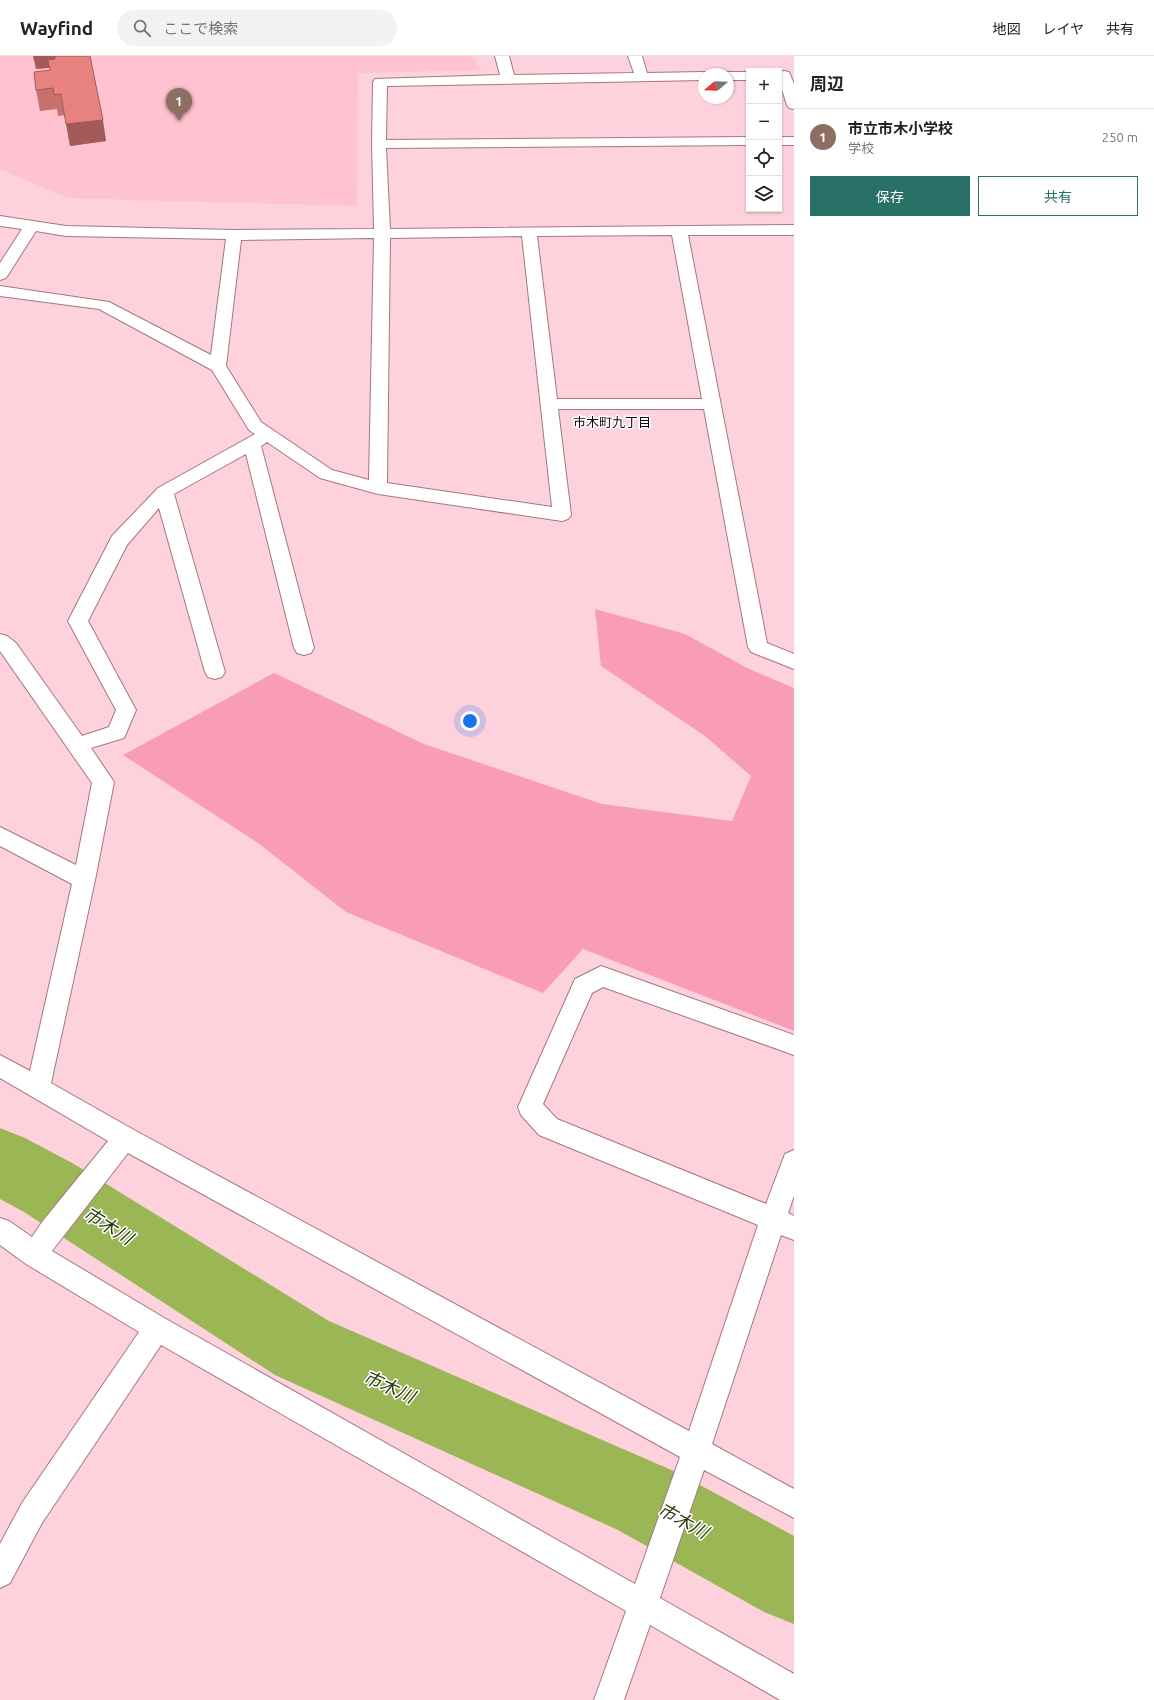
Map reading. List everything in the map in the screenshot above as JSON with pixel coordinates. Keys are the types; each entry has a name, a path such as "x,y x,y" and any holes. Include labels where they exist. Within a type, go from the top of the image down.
{"street":[{"path":"502,56 508,79"},
{"path":"635,56 642,77"},
{"path":"786,75 794,105"},
{"path":"378,488 382,233 379,144 380,82 698,76"},
{"path":"734,76 746,76"},
{"path":"379,144 746,141"},
{"path":"782,141 794,141"},
{"path":"0,221 66,231 234,235 529,231 794,230"},
{"path":"0,275 32,226"},
{"path":"679,230 758,647 794,662"},
{"path":"260,439 326,474 378,488 562,515 529,231"},
{"path":"218,366 234,235"},
{"path":"0,291 103,306 218,366 255,426 260,439 304,648"},
{"path":"549,404 712,404"},
{"path":"77,745 117,732 126,710 78,621 119,541 164,492 260,439"},
{"path":"164,492 215,672"},
{"path":"0,641 9,648 103,782 84,880 38,1089"},
{"path":"0,836 84,880"},
{"path":"784,1223 548,1126 530,1107 583,986 602,976 794,1045"},
{"path":"0,1066 692,1462 794,1504"},
{"path":"35,1255 51,1232 125,1138"},
{"path":"609,1700 692,1462 784,1223 794,1162"},
{"path":"0,1230 35,1255 157,1328 646,1591 794,1691"},
{"path":"0,1573 32,1513 157,1328"}],"shaded area":[{"path":"0,56 471,56 482,70 358,73 357,206 68,198 0,169"},
{"path":"595,609 685,634 749,669 794,688 794,1031 583,949 543,993 346,912 258,843 123,755 274,673 424,744 602,804 732,821 751,776 705,736 601,666"}],"building":[{"path":"55,56 90,56 103,120 66,124 61,94 54,95 53,88 36,90 34,72 50,70 48,60 55,59"}],"waterway":[{"name":"市木川","path":"0,1161 49,1188 302,1348 647,1501 794,1582"}],"place":[{"name":"市立市木小学校","path":"179,121"}],"district":[{"name":"市木町九丁目","path":"612,422"}]}
